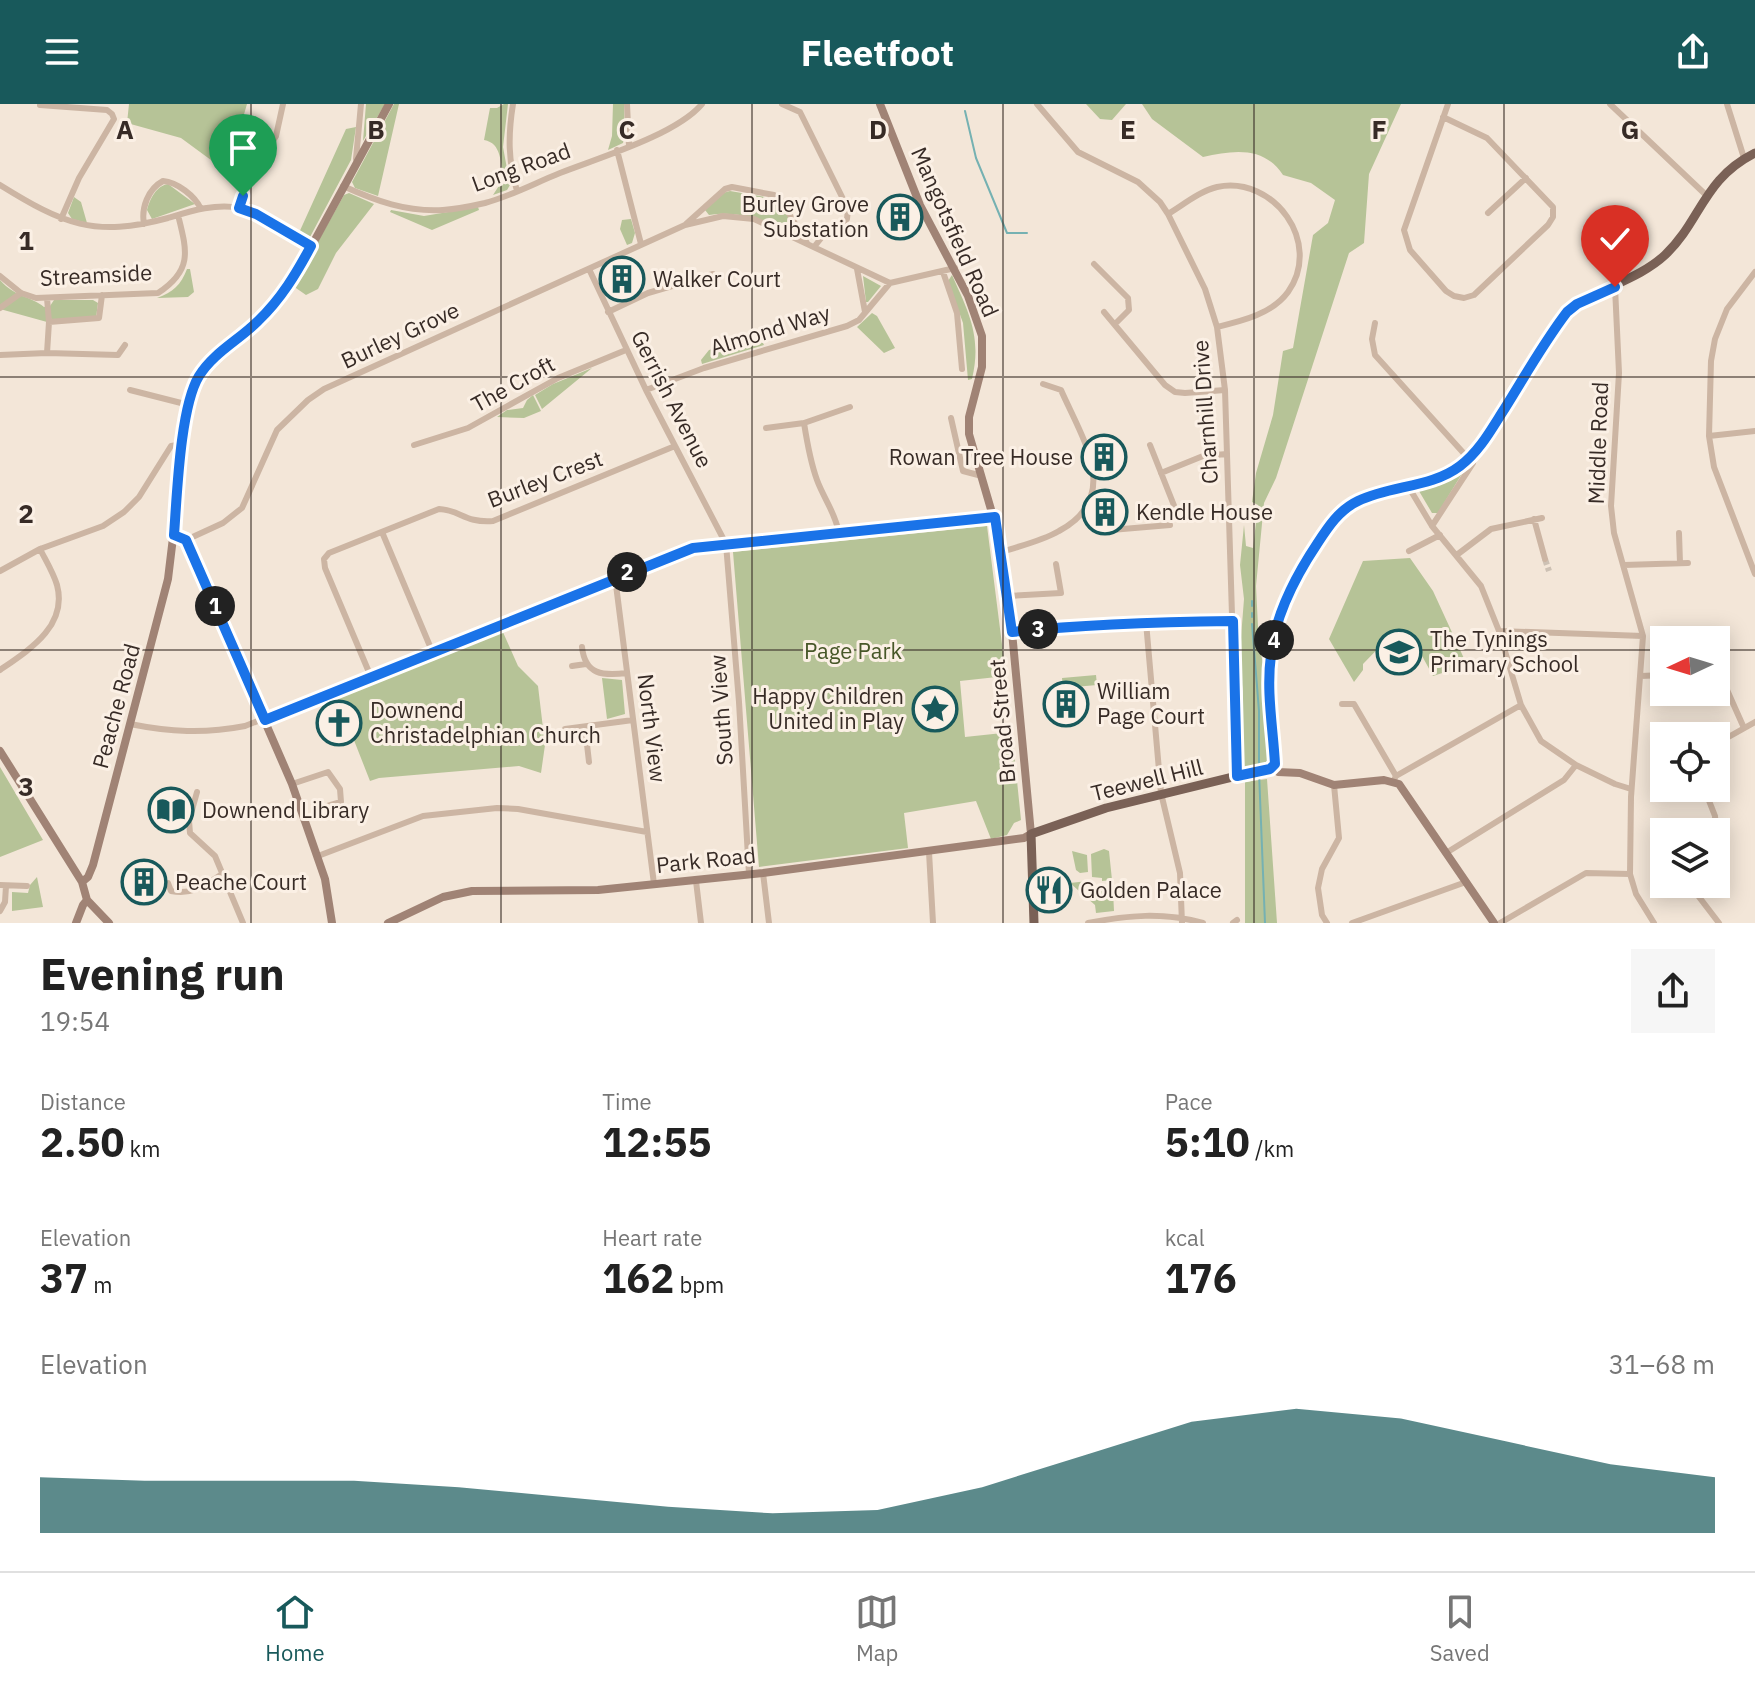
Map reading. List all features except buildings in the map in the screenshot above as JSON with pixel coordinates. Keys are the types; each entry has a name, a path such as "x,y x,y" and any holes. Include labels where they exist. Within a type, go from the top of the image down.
{"main road":[{"path":"1269,769 1271,654 1276,627 1308,556 1338,515 1355,502 1382,491 1447,474 1468,458 1567,312 1666,255 1718,180 1744,158 1755,153"},
{"name":"Teewell Hill","path":"1031,834 1097,810 1269,769"},
{"name":"Broad Street","path":"1031,834 1034,923"}],"street":[{"path":"239,208 252,172 276,136 283,104"},
{"path":"356,159 361,104"},
{"name":"Peache Road","path":"82,882 93,865 163,602 193,387 204,369 277,301 292,282 356,159 389,104"},
{"path":"513,104 508,131 509,155 517,191"},
{"path":"627,104 629,146"},
{"name":"Long Road","path":"343,186 390,205 442,210 486,203 678,124 702,104"},
{"path":"782,104 800,112 848,209 847,219 811,245"},
{"path":"800,112 803,104"},
{"name":"Mangotsfield Road","path":"880,104 920,205 955,268 982,336 982,367 969,417 969,434 995,517"},
{"name":"Charnhill Drive","path":"1037,104 1078,152 1138,182 1160,202 1205,289 1217,327 1225,390 1240,775"},
{"path":"1443,117 1487,138 1553,207 1553,217 1548,225 1474,295 1454,296 1446,291 1410,250 1404,230 1443,117 1448,104"},
{"path":"1610,104 1706,195"},
{"path":"1727,104 1744,158"},
{"path":"40,105 107,110 114,119 79,178 61,219"},
{"path":"617,150 641,244"},
{"path":"1488,213 1526,178"},
{"path":"144,224 143,208 152,189 163,181 172,182 191,196 201,209"},
{"path":"0,185 42,211 88,227 107,229 144,224 215,206 239,208 256,214 311,246"},
{"path":"1168,214 1217,187 1234,186 1272,198 1286,213 1294,228 1299,256 1289,291 1258,315 1217,327"},
{"name":"Burley Grove","path":"685,225 720,193 732,187 774,195 780,199 811,245"},
{"name":"Streamside","path":"0,276 21,293 47,298 158,293 174,282 186,257 178,215"},
{"name":"Burley Grove","path":"186,540 223,523 242,508 277,430 308,400 339,382 685,225 723,216 754,219 890,283"},
{"path":"1094,264 1128,298 1129,310 1115,324"},
{"path":"890,283 955,268"},
{"name":"Gerrish Avenue","path":"589,269 626,350 726,544"},
{"path":"857,269 865,313"},
{"name":"Mangotsfield Road","path":"943,272 957,313 962,369"},
{"path":"1755,272 1727,309 1712,351 1709,436 1714,467 1755,574"},
{"path":"608,312 648,293 713,274"},
{"name":"Almond Way","path":"646,390 704,368 847,326 859,320 890,283"},
{"name":"Middle Road","path":"1615,287 1619,373 1611,506 1614,533 1643,636 1631,789 1630,874"},
{"path":"0,308 21,293"},
{"path":"49,322 99,318 102,295"},
{"path":"47,298 47,353"},
{"path":"1104,312 1165,385 1175,392 1225,390"},
{"path":"1375,323 1372,339 1375,355 1468,458"},
{"path":"0,355 118,355 125,345"},
{"name":"The Croft","path":"414,445 468,428 558,378 626,350"},
{"path":"1061,390 1066,380"},
{"path":"1001,552 1059,531 1081,514 1094,491 1093,465 1061,390 1043,384"},
{"path":"130,390 189,405"},
{"path":"766,428 804,423 850,407"},
{"path":"951,418 963,471 982,476"},
{"path":"804,423 810,461 818,484 836,517 839,533"},
{"path":"1709,436 1755,431"},
{"path":"0,571 40,549 97,529 124,512 139,497 171,446 183,444"},
{"path":"1150,445 1175,508"},
{"name":"Burley Crest","path":"371,677 325,568 324,559 329,553 439,509 450,509 460,517 475,522 493,521 675,446"},
{"path":"1432,526 1473,463 1477,449"},
{"path":"1161,473 1203,456 1227,454"},
{"path":"1408,486 1432,526 1458,554 1481,586 1499,631 1521,705 1544,745 1576,765 1631,789"},
{"path":"1081,514 1102,529 1170,525"},
{"path":"130,724 169,732 194,732 224,730 265,720 693,548 995,517"},
{"name":"Broad Street","path":"995,517 1012,632 1031,834"},
{"path":"1458,554 1491,529 1538,518 1545,559"},
{"path":"1154,526 1155,536"},
{"path":"382,532 432,651"},
{"path":"1624,565 1684,563 1679,533"},
{"path":"174,535 186,540 292,784 325,879 332,923"},
{"path":"1409,551 1440,535"},
{"path":"1744,544 1755,540"},
{"name":"South View","path":"726,544 749,874"},
{"path":"0,670 38,642 52,624 59,595 54,576 40,549"},
{"path":"1007,596 1061,593 1056,564"},
{"name":"North View","path":"615,577 654,884"},
{"path":"1012,632 1146,622 1233,621"},
{"path":"1146,622 1161,793 1180,873 1182,920"},
{"path":"1499,631 1643,636"},
{"path":"582,647 586,664"},
{"path":"572,666 586,664 604,674 627,673"},
{"path":"1641,676 1650,676"},
{"path":"1730,697 1744,728"},
{"path":"1342,704 1354,704 1395,779 1497,923 1586,873 1630,874 1636,894 1654,923"},
{"path":"1269,769 1300,773 1334,785 1395,779 1521,705"},
{"path":"565,729 633,720"},
{"path":"1730,736 1755,722"},
{"path":"585,727 589,762"},
{"path":"0,751 82,882 87,900 109,923"},
{"path":"1446,853 1564,780 1576,765"},
{"path":"292,784 328,772 340,789 341,802 324,807"},
{"path":"1327,923 1322,915 1318,888 1322,869 1339,838 1334,785"},
{"path":"197,792 189,821 190,833 209,849 243,923"},
{"path":"318,856 423,816 497,808 647,832"},
{"name":"Park Road","path":"388,923 456,893 598,890 696,881 929,852 1024,838 1031,834"},
{"path":"929,852 933,923"},
{"path":"763,873 769,923"},
{"path":"168,883 171,891 186,894 199,890 222,874"},
{"path":"696,881 701,923"},
{"path":"1352,923 1466,882"},
{"path":"0,911 5,902 3,886 27,886"},
{"path":"1700,898 1719,923"},
{"path":"76,923 87,900"},
{"path":"1088,923 1120,916 1151,914 1203,923"}],"green space":[{"path":"129,104 247,104 238,135 215,163 181,138 127,123"},
{"path":"366,104 385,104 363,141"},
{"path":"394,104 399,104 378,196 355,188 352,182"},
{"path":"508,104 503,147 510,185 507,190 493,195 504,178 497,149 484,140 490,108"},
{"path":"613,104 624,104 625,134 623,143 608,150 612,136"},
{"path":"1086,104 1126,104 1112,120 1100,119"},
{"path":"1142,104 1401,104 1369,174 1364,243 1349,253 1276,478 1264,503 1256,586 1259,647 1265,670 1269,762 1266,767 1243,771 1243,692 1239,663 1244,599 1240,565 1244,525 1246,546 1253,548 1258,505 1252,502 1256,473 1273,415 1283,351 1293,348 1313,235 1328,223 1335,200 1311,183 1283,175 1267,159 1258,155 1237,152 1203,157 1152,119"},
{"path":"356,127 351,160 310,237 298,235 346,129"},
{"path":"168,184 195,204 152,219 147,210 150,202 157,190"},
{"path":"730,191 777,199 799,233 796,235 743,216 709,215 705,210 723,193"},
{"path":"349,193 374,204 336,253 318,289 306,295 293,286 344,195"},
{"path":"74,197 81,202 87,223 72,219 68,213"},
{"path":"478,207 479,210 432,230 390,212 424,216"},
{"path":"631,219 635,233 632,243 627,245 620,229 622,220"},
{"path":"190,269 194,292 188,297 157,298 176,287"},
{"path":"952,275 975,338 975,364 972,379 968,380 963,323 948,281"},
{"path":"863,276 881,286 868,302 866,302"},
{"path":"0,280 44,307 50,306 54,300 93,300 98,303 96,318 47,322 0,309"},
{"path":"872,313 877,316 895,348 884,353 857,327"},
{"path":"745,339 764,345 702,364 701,360 709,350"},
{"path":"592,368 542,409 535,395"},
{"path":"533,395 541,411 524,418 497,417 507,410 523,408"},
{"path":"1461,471 1438,513 1432,513 1419,491 1441,485"},
{"name":"Page Park","path":"987,526 1006,676 960,681 965,737 1012,732 1021,820 1014,823 1007,835 991,839 976,801 904,813 908,848 759,867 733,552"},
{"name":"The Tynings Primary School","path":"1410,558 1433,591 1467,665 1433,676 1415,643 1397,629 1363,664 1363,670 1354,682 1329,639 1363,561"},
{"path":"502,630 518,666 538,686 545,745 541,773 519,766 370,781 337,697"},
{"path":"1096,675 1097,685 1063,688 1062,678"},
{"path":"602,678 622,680 625,714 607,719"},
{"path":"0,767 43,840 0,857"},
{"path":"1267,779 1277,923 1245,923 1245,782"},
{"path":"1104,849 1109,851 1112,880 1102,881 1102,878 1092,877 1091,854"},
{"path":"1072,851 1087,855 1088,872 1076,870"},
{"path":"37,877 43,907 12,911 12,892 28,893"},
{"path":"1088,881 1088,891 1113,891 1114,911 1096,913 1095,905 1070,883"}],"waterway":[{"path":"965,111 976,158 1007,233 1027,233"},
{"path":"1252,601 1252,606"},
{"path":"1252,624 1259,711 1259,766"},
{"path":"1259,772 1265,923"}],"tunnel":[{"path":"1545,559 1549,571"}],"place":[{"name":"Burley Grove Substation","path":"900,217"},
{"name":"Walker Court","path":"622,279"},
{"name":"Rowan Tree House","path":"1104,457"},
{"name":"Kendle House","path":"1105,512"},
{"name":"The Tynings Primary School","path":"1399,652"},
{"name":"William Page Court","path":"1066,704"},
{"name":"Happy Children United in Play","path":"935,709"},
{"name":"Downend Christadelphian Church","path":"339,723"},
{"name":"Downend Library","path":"171,810"},
{"name":"Peache Court","path":"144,882"},
{"name":"Golden Palace","path":"1049,890"}],"route":[{"path":"243,196 239,208 256,214 311,246 292,282 277,301 210,362 193,387 183,444 174,535 186,540 265,720 333,690 693,548 995,517 1012,632 1146,622 1233,621 1237,776 1270,769 1275,764 1270,678 1276,627 1294,583 1325,531 1338,515 1355,502 1382,491 1429,481 1461,465 1487,437 1567,312 1577,304 1615,287"}]}
